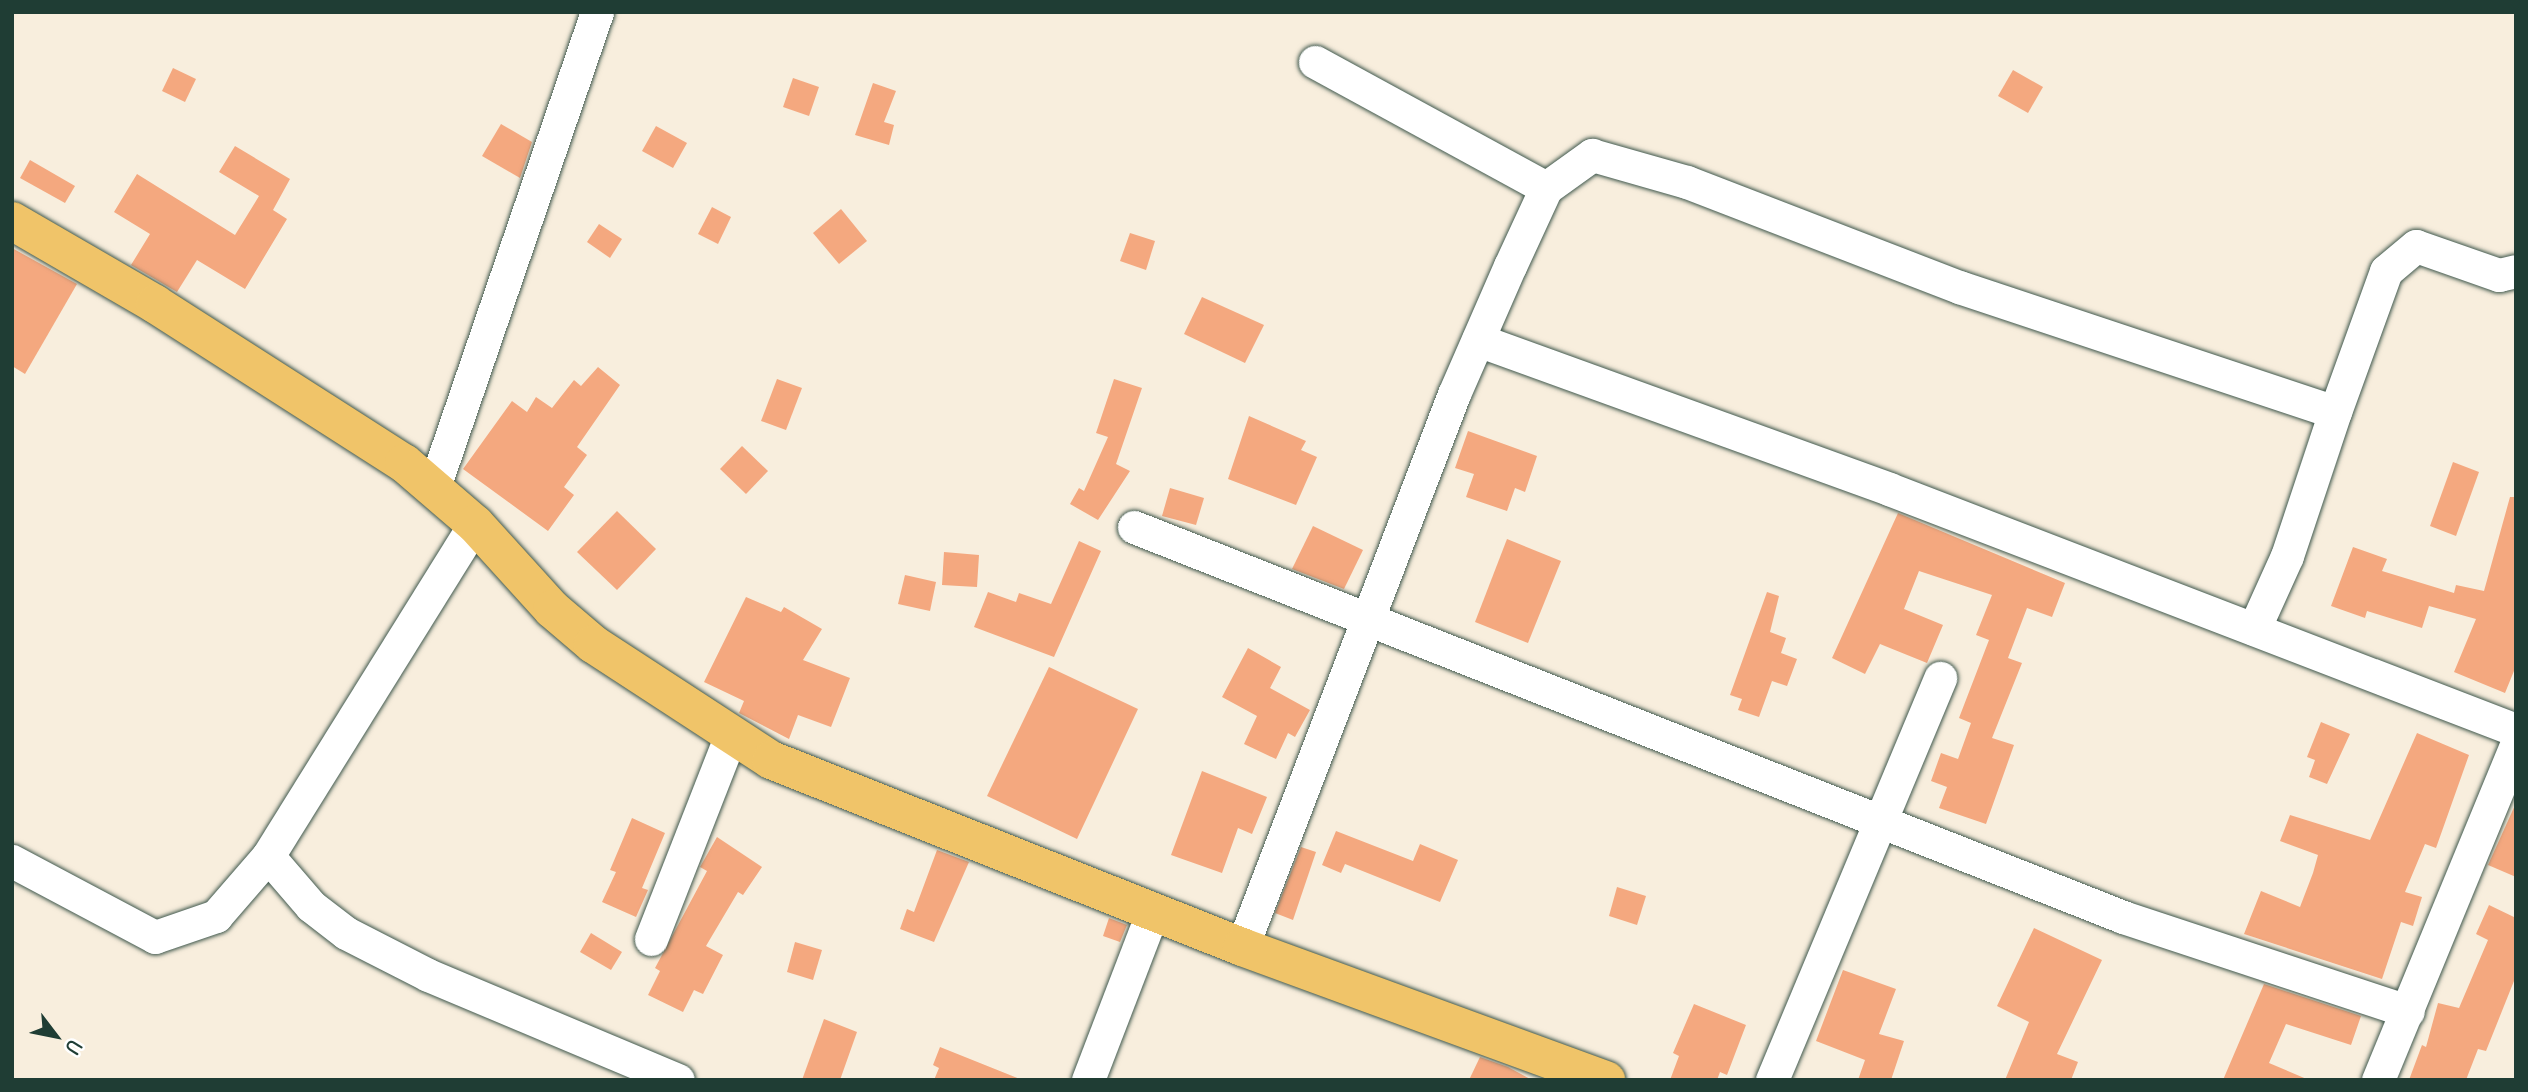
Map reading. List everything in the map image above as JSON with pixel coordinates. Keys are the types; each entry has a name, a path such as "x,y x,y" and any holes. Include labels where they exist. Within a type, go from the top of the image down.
{"highway":[{"path":"12,221 327,411 434,487 475,524 552,609 593,644 730,737 783,766 1242,947 1606,1080"}],"street":[{"path":"434,487 597,12"},
{"path":"1315,62 1546,188"},
{"path":"1242,947 1478,340 1546,188 1592,155 1687,182 1959,287 2335,412"},
{"path":"2254,629 2287,556 2386,271 2416,247 2499,275 2516,271"},
{"path":"1478,340 1889,489 2516,730"},
{"path":"12,861 155,937 216,916 268,856 475,524"},
{"path":"1134,527 1881,819 2123,917 2408,1011"},
{"path":"1772,1080 1940,678"},
{"path":"650,939 730,737"},
{"path":"2378,1080 2516,745"},
{"path":"268,856 311,906 346,933 428,975 678,1080"},
{"path":"1088,1080 1152,912"}],"building":[{"path":"173,68 196,79 185,102 162,91"},
{"path":"2013,70 2043,87 2028,113 1998,96"},
{"path":"793,78 819,87 809,116 783,107"},
{"path":"873,83 896,91 884,122 894,125 889,145 855,135"},
{"path":"501,124 532,142 520,178 482,156"},
{"path":"656,126 687,143 673,168 642,151"},
{"path":"235,146 290,179 273,210 287,219 245,289 197,260 177,292 131,265 150,234 114,212 137,174 235,235 259,196 219,172"},
{"path":"30,160 75,186 65,203 20,178"},
{"path":"712,207 731,217 718,244 698,234"},
{"path":"841,209 867,241 839,264 813,233"},
{"path":"599,224 622,239 610,258 587,242"},
{"path":"1130,233 1155,241 1146,270 1120,261"},
{"path":"12,248 77,284 25,374 12,366"},
{"path":"1202,297 1264,325 1245,363 1184,334"},
{"path":"598,367 620,385 577,447 587,455 564,487 574,495 548,531 463,469 512,401 527,412 536,397 552,408 574,380 581,386"},
{"path":"777,379 802,388 786,430 761,421"},
{"path":"1114,379 1142,388 1116,464 1130,471 1098,520 1070,504 1079,488 1084,491 1108,437 1096,433"},
{"path":"1249,416 1306,441 1301,450 1317,457 1296,505 1228,479"},
{"path":"1468,431 1537,456 1525,492 1515,488 1507,511 1466,497 1474,474 1455,468"},
{"path":"742,446 768,471 746,494 720,469"},
{"path":"2453,462 2479,472 2456,536 2430,526"},
{"path":"1170,488 1204,498 1196,525 1162,516"},
{"path":"2510,497 2516,497 2516,666 2505,693 2454,672 2476,619 2429,606 2422,628 2367,611 2365,618 2331,606 2353,547 2387,559 2382,571 2454,593 2456,585 2484,591"},
{"path":"617,511 656,549 617,590 577,552"},
{"path":"1898,513 2065,583 2052,617 2027,608 2008,658 2022,663 1992,738 2014,745 1986,824 1939,808 1947,787 1931,781 1941,753 1958,759 1971,723 1959,718 1989,640 1976,635 1992,595 1919,571 1904,609 1943,625 1927,663 1880,644 1865,674 1832,658"},
{"path":"1313,526 1363,550 1344,589 1292,569"},
{"path":"1507,539 1561,561 1528,643 1475,622"},
{"path":"1079,541 1101,551 1054,657 974,627 988,592 1016,602 1019,593 1051,604"},
{"path":"944,552 979,555 977,587 942,585"},
{"path":"905,575 936,582 930,611 898,604"},
{"path":"1767,592 1779,596 1770,632 1786,638 1781,653 1797,659 1787,686 1772,681 1759,717 1738,710 1742,699 1730,695"},
{"path":"746,597 781,612 784,607 822,629 803,660 850,678 831,727 798,715 789,739 739,713 744,701 704,682"},
{"path":"1248,648 1281,667 1270,688 1310,710 1295,737 1288,733 1276,759 1244,744 1257,716 1222,697"},
{"path":"1049,667 1138,709 1077,839 987,796"},
{"path":"2321,722 2350,734 2327,784 2309,777 2315,760 2307,757"},
{"path":"2417,733 2469,755 2436,848 2425,844 2405,892 2422,897 2413,926 2401,922 2382,979 2244,934 2261,891 2300,907 2318,855 2280,841 2290,815 2370,840"},
{"path":"1202,771 1267,797 1252,834 1238,828 1222,873 1171,855"},
{"path":"2516,803 2516,877 2488,865"},
{"path":"632,818 665,833 642,888 648,890 636,917 602,902 616,872 610,870"},
{"path":"1336,831 1413,861 1420,844 1458,860 1440,902 1345,864 1341,873 1322,865"},
{"path":"717,837 762,867 743,895 738,892 706,946 723,955 703,994 694,990 683,1012 648,995 660,971 655,968 707,871 700,867"},
{"path":"1301,847 1316,852 1293,920 1275,913"},
{"path":"937,850 969,862 934,942 900,929 907,909 914,912"},
{"path":"1617,887 1646,896 1637,925 1609,916"},
{"path":"2489,905 2516,918 2516,976 2486,1051 2478,1049 2466,1080 2409,1080 2422,1045 2426,1047 2438,1003 2459,1008 2488,940 2476,934"},
{"path":"1109,918 1127,925 1120,942 1103,936"},
{"path":"2034,928 2102,960 2057,1054 2078,1062 2071,1080 2005,1080 2029,1022 1997,1006"},
{"path":"591,933 622,952 611,970 580,952"},
{"path":"795,942 822,950 813,980 787,972"},
{"path":"1843,970 1896,989 1879,1034 1904,1041 1891,1080 1858,1080 1865,1060 1816,1041"},
{"path":"2264,984 2361,1016 2351,1045 2286,1024 2269,1063 2309,1080 2223,1080"},
{"path":"1694,1004 1746,1025 1727,1075 1720,1072 1717,1080 1670,1080 1679,1056 1673,1053"},
{"path":"824,1019 857,1032 840,1080 802,1080"},
{"path":"940,1047 1020,1080 934,1080 939,1068 933,1065"},
{"path":"1480,1057 1508,1067 1532,1080 1469,1080"}]}
